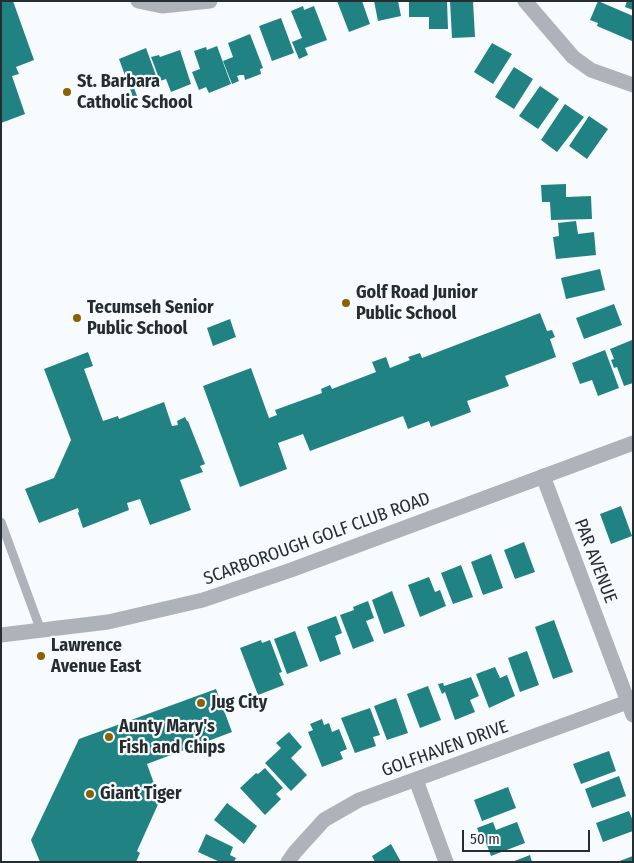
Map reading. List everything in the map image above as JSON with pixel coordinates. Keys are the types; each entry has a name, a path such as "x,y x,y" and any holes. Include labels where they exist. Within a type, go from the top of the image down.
{"street":[{"path":"138,1 162,6 210,1"},
{"path":"525,1 573,57 592,70 633,85"},
{"name":"SCARBOROUGH GOLF CLUB ROAD","path":"2,635 108,622 203,600 300,567 633,443"},
{"name":"PAR AVENUE","path":"543,476 631,706"},
{"name":"GOLFHAVEN DRIVE","path":"288,862 324,820 359,800 631,706"},
{"path":"416,780 446,862"}],"lane":[{"path":"1,522 41,631"}],"building":[{"path":"1,1 13,1 34,60 16,67 19,74 12,76 25,114 1,123"},
{"path":"337,1 362,1 370,24 349,32"},
{"path":"374,1 398,1 401,16 378,21"},
{"path":"409,1 447,1 448,29 429,29 429,17 409,17"},
{"path":"450,1 473,1 475,37 452,38"},
{"path":"598,1 633,16 632,41 597,26 598,23 590,20"},
{"path":"627,1 633,1 633,10 625,7"},
{"path":"303,6 304,10 314,6 327,40 305,48 308,55 299,59 292,42 302,38 291,11"},
{"path":"281,18 294,53 272,61 259,26"},
{"path":"250,34 263,68 260,69 261,74 245,80 244,75 237,76 239,81 232,84 223,61 233,57 228,43"},
{"path":"492,43 512,54 493,84 474,72"},
{"path":"217,46 231,84 209,93 206,87 199,90 192,72 200,69 194,51 206,47 207,50"},
{"path":"146,48 158,81 134,88 137,96 133,97 119,59"},
{"path":"180,50 191,84 171,92 166,79 160,81 151,57 159,55 160,57"},
{"path":"514,67 533,79 514,109 495,97"},
{"path":"540,86 559,99 538,129 519,116"},
{"path":"565,104 584,117 557,152 541,140"},
{"path":"589,116 608,129 587,159 569,146"},
{"path":"566,184 566,197 591,196 592,219 551,220 550,202 542,202 541,185"},
{"path":"576,221 578,234 594,232 596,255 556,259 553,237 559,236 558,223"},
{"path":"600,269 605,290 566,299 561,278"},
{"path":"614,304 622,325 584,339 576,318"},
{"path":"540,313 547,331 552,330 555,337 550,339 556,357 505,376 509,386 467,401 471,412 431,427 429,421 408,429 403,416 310,451 303,434 278,443 287,469 240,487 203,386 251,368 269,418 277,415 275,410 322,393 321,389 330,385 332,389 376,372 372,362 386,357 390,368 410,360 408,357 420,353 422,358"},
{"path":"230,319 236,337 213,346 207,328"},
{"path":"632,340 633,383 624,386 617,367 614,368 611,360 614,359 610,349"},
{"path":"605,350 619,388 598,396 592,380 580,384 572,363"},
{"path":"88,352 93,366 84,369 103,421 118,416 119,419 164,402 172,426 178,425 177,421 185,417 188,421 205,464 200,466 203,472 180,480 191,510 150,525 140,499 127,503 129,510 83,528 78,508 39,523 25,489 54,478 71,440 44,369"},
{"path":"621,506 632,536 611,544 600,514"},
{"path":"524,542 535,572 515,579 504,550"},
{"path":"491,554 503,588 483,595 471,562"},
{"path":"461,565 473,597 453,604 441,573"},
{"path":"429,577 435,592 440,590 446,606 420,617 408,585"},
{"path":"392,591 405,626 384,634 372,600"},
{"path":"368,601 374,618 366,621 374,641 353,649 340,615 354,610 353,607"},
{"path":"336,616 342,633 335,636 341,654 320,662 307,627"},
{"path":"554,620 573,672 553,679 535,627"},
{"path":"295,631 308,666 287,674 274,639"},
{"path":"261,640 262,643 270,640 282,672 279,673 284,685 258,695 240,648"},
{"path":"527,651 539,685 520,692 508,658"},
{"path":"495,667 500,678 507,675 515,696 489,708 476,674"},
{"path":"471,677 479,696 470,700 475,712 455,720 445,692 442,694 438,684 443,683 444,686"},
{"path":"428,686 441,720 420,728 407,694"},
{"path":"216,689 232,732 147,764 160,800 137,851 140,853 136,862 40,862 31,840 79,739"},
{"path":"396,698 408,733 387,740 374,706"},
{"path":"370,708 380,735 373,737 376,746 355,753 341,718"},
{"path":"322,719 324,725 329,723 332,732 339,729 347,749 340,752 343,759 322,767 308,732 313,730 310,724"},
{"path":"289,732 302,747 291,758 307,775 291,791 265,763 281,748 276,743"},
{"path":"609,751 616,771 581,784 573,764"},
{"path":"265,768 283,788 276,794 281,799 265,815 240,788 256,773 258,774"},
{"path":"619,776 626,796 592,808 585,789"},
{"path":"508,787 516,808 482,821 474,800"},
{"path":"227,803 257,826 244,844 214,820"},
{"path":"629,811 633,821 633,831 603,842 596,823"},
{"path":"493,822 496,830 517,822 525,843 491,856 485,840 482,841 477,828"},
{"path":"206,834 233,847 230,855 236,858 234,862 220,862 198,852"},
{"path":"391,844 401,862 375,862 372,856"},
{"path":"530,855 532,862 512,862"},
{"path":"633,856 633,862 617,862"}],"place":[{"name":"St. Barbara Catholic School","path":"67,92"},
{"name":"Golf Road Junior Public School","path":"346,303"},
{"name":"Tecumseh Senior Public School","path":"77,318"},
{"name":"Lawrence Avenue East","path":"41,656"},
{"name":"Jug City","path":"201,703"},
{"name":"Aunty Mary's Fish and Chips","path":"109,737"},
{"name":"Giant Tiger","path":"90,794"}]}
